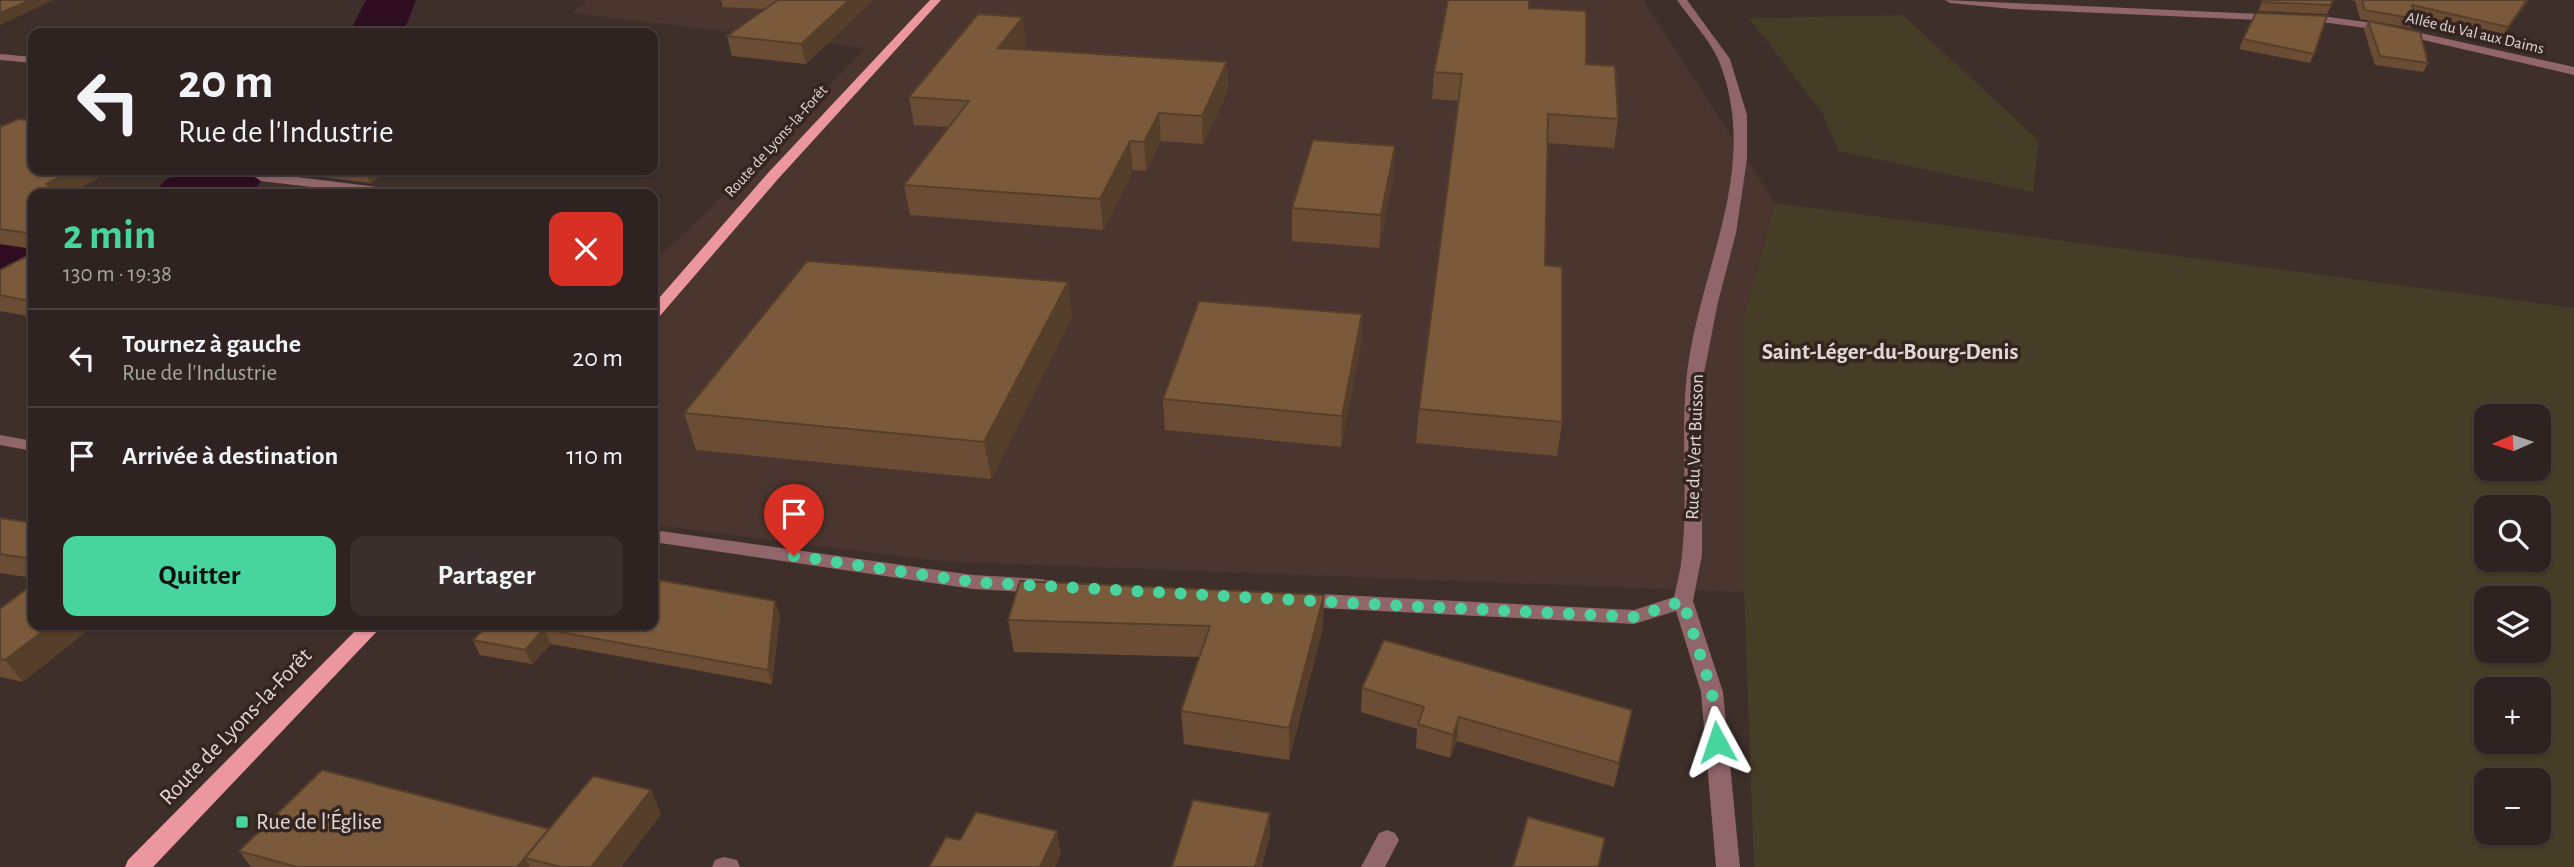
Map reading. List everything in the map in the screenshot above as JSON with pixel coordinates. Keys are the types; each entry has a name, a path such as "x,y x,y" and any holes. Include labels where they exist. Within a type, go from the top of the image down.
{"main road":[{"name":"Route de Lyons-la-Forêt","path":"658,308 773,176 936,0"},
{"name":"Route de Lyons-la-Forêt","path":"137,867 368,630"}],"street":[{"name":"Rue du Vert Buisson","path":"1682,0 1724,60 1741,115 1740,159 1729,233 1710,302 1694,383 1692,555 1683,601 1712,692 1728,867"},
{"name":"Allée du Val aux Daims","path":"1950,0 2012,6 2280,16 2380,27 2574,71"},
{"path":"2260,1 2280,16"},
{"path":"0,57 28,60"},
{"path":"258,175 360,189"},
{"path":"0,440 28,445"},
{"path":"658,537 973,582 1055,586"},
{"path":"1286,599 1634,617 1683,601"},
{"path":"1373,867 1387,840"}],"shaded area":[{"path":"587,0 1643,0 1775,203 1744,317 1744,592 940,561 658,526 658,257 708,211 865,48 572,13"},
{"path":"1903,15 2039,141 2033,192 1838,151 1823,114 1749,18"},
{"path":"1775,203 2574,308 2574,867 1754,867 1744,592 1744,317"}],"building":[{"path":"0,0 30,0 0,13"},
{"path":"778,0 849,0 801,44 727,36"},
{"path":"1448,0 1529,0 1529,8 1586,11 1586,64 1615,66 1618,119 1548,114 1545,265 1562,267 1562,422 1419,409 1462,74 1434,72"},
{"path":"2333,0 2331,5 2262,2"},
{"path":"2362,0 2527,0 2508,27 2412,5 2416,19 2365,10"},
{"path":"2256,13 2327,16 2314,54 2243,39"},
{"path":"978,14 1023,17 998,48 1227,62 1202,116 1159,113 1144,142 1130,141 1100,199 904,185 969,101 909,97"},
{"path":"2368,21 2420,32 2428,63 2380,56"},
{"path":"19,119 28,120 28,175 64,175 46,184 53,189 28,189 28,233 0,229 0,127"},
{"path":"1313,140 1395,146 1381,215 1292,208"},
{"path":"28,256 28,301 0,295 0,270"},
{"path":"807,261 1068,282 984,442 684,413"},
{"path":"1199,301 1362,314 1342,416 1163,399"},
{"path":"0,518 28,522 28,558 0,554"},
{"path":"658,580 775,601 768,670 549,630 658,630"},
{"path":"1020,581 1324,595 1289,728 1181,711 1210,626 1008,620"},
{"path":"28,588 28,630 44,630 5,660 0,659 0,609"},
{"path":"483,630 543,630 525,650 473,640"},
{"path":"1384,640 1632,710 1619,763 1459,717 1453,735 1418,724 1424,707 1362,688"},
{"path":"322,770 549,829 517,867 297,867 239,851"},
{"path":"593,776 651,790 591,867 561,867 525,858"},
{"path":"1193,800 1270,813 1255,867 1172,867"},
{"path":"976,812 1057,831 1040,867 929,867 946,837 960,840"},
{"path":"1528,817 1605,838 1598,867 1513,867"}],"waterway":[{"path":"378,28 391,0"},
{"path":"200,189 232,176"},
{"path":"0,269 28,259"}],"place":[{"name":"Rue de l'Église","path":"242,822"}],"district":[{"name":"Saint-Léger-du-Bourg-Denis","path":"1890,352"}],"route":[{"path":"794,556 973,582 1368,604 1634,617 1683,601 1712,692 1717,742"}]}
